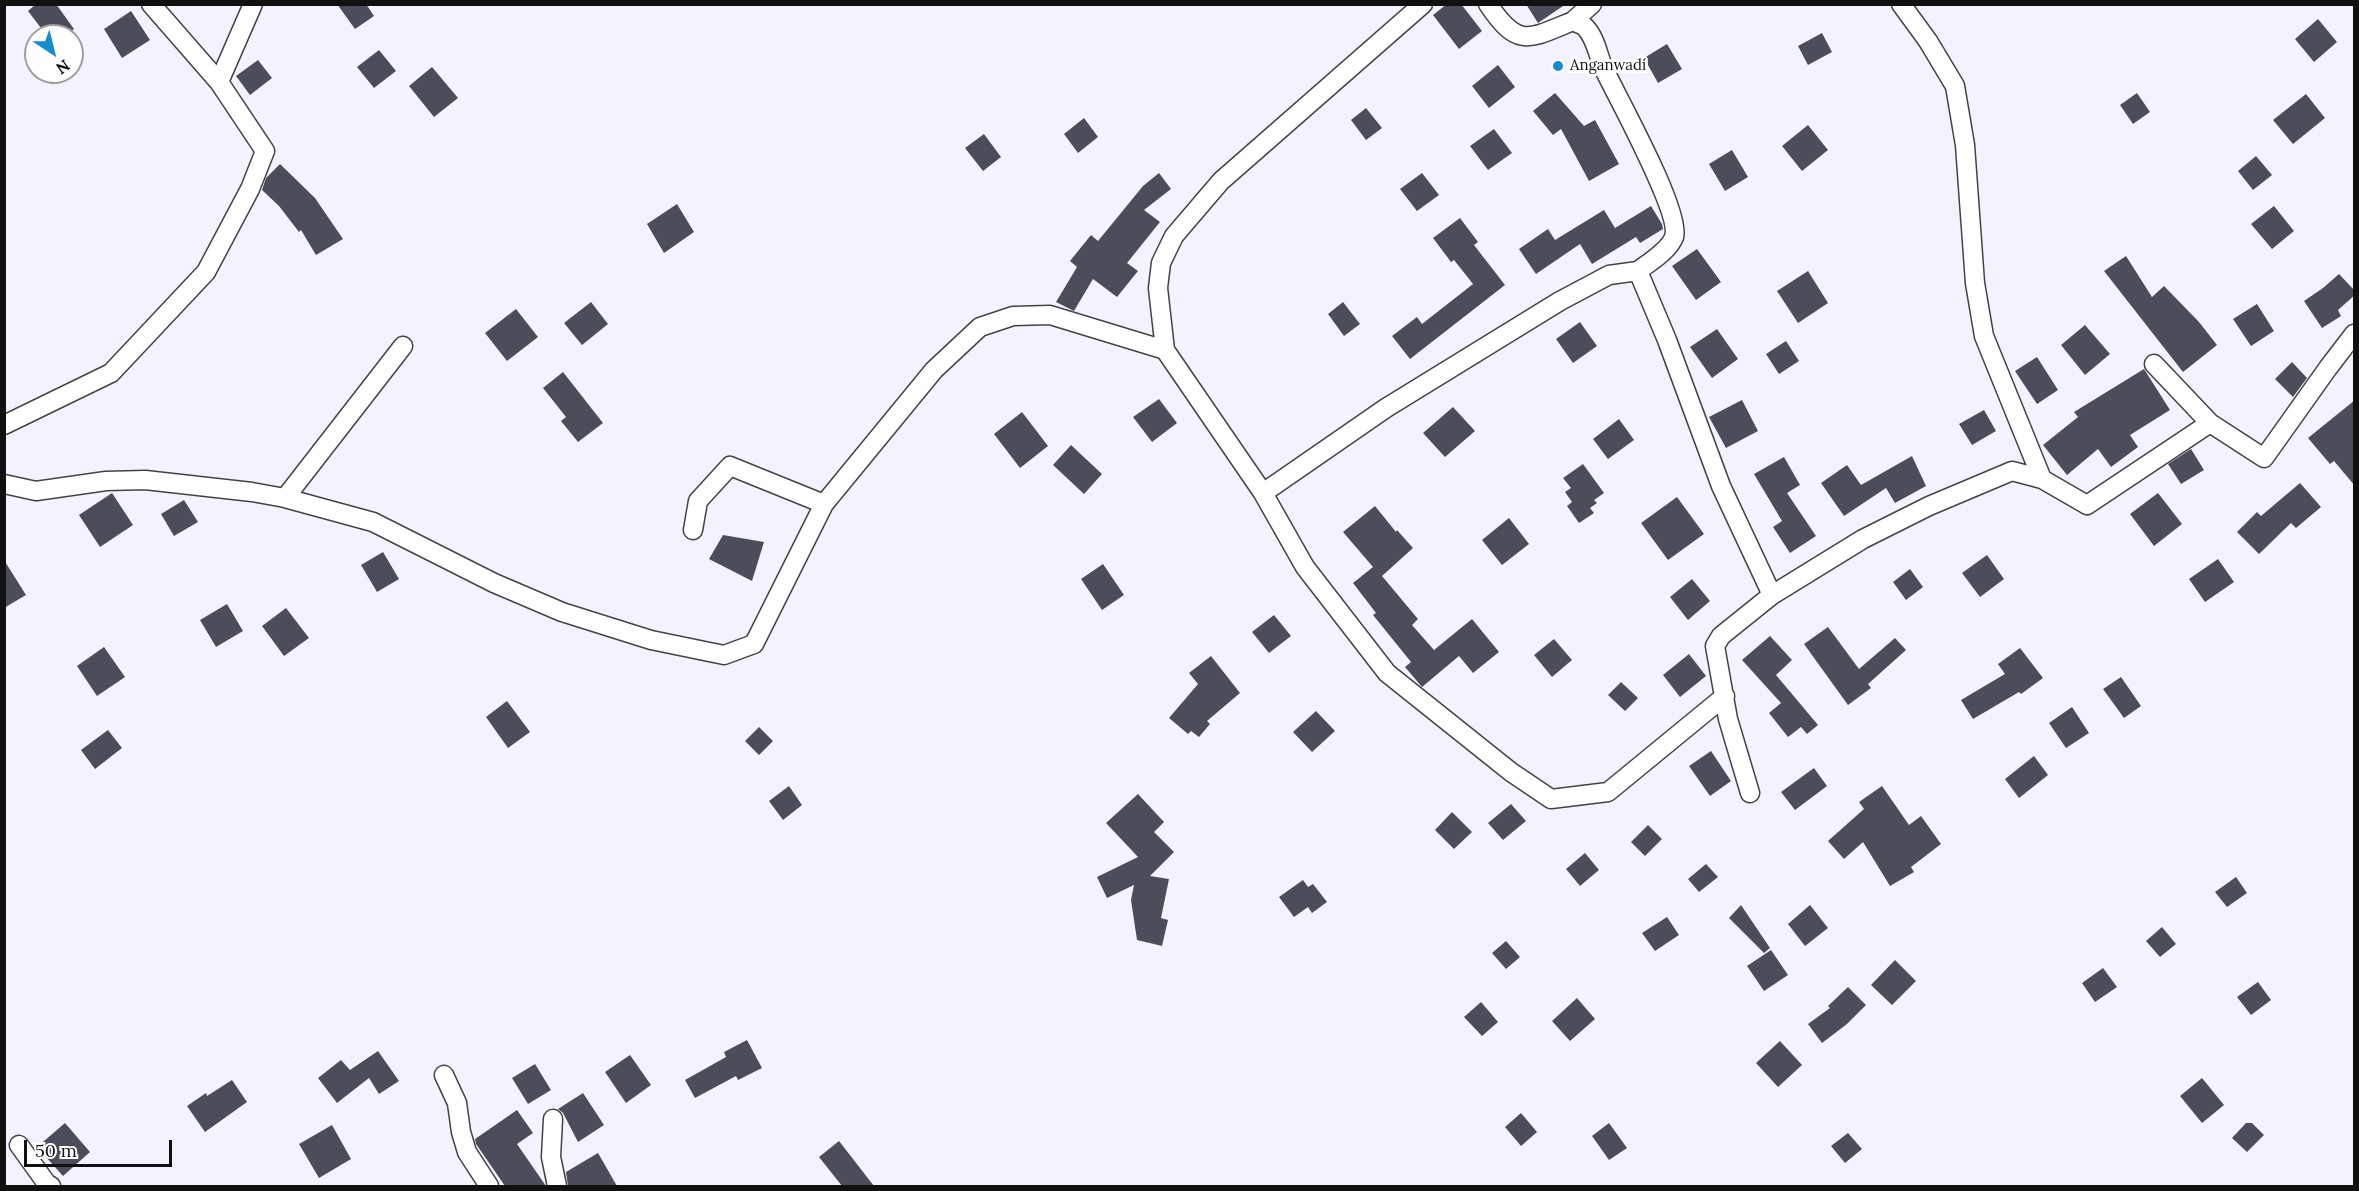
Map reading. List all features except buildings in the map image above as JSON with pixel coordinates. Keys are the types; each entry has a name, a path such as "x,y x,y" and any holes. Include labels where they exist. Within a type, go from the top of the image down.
{"street":[{"path":"4,425 111,373 206,272 250,189 265,151 219,82 151,4"},
{"path":"219,82 253,4"},
{"path":"1423,4 1221,181 1174,236 1161,263 1158,288 1166,350 1263,493 1305,567 1387,673 1511,772 1551,798 1608,792 1725,696"},
{"path":"1488,4 1500,23 1509,31 1533,37 1574,21 1592,4"},
{"path":"1901,4 1955,86 1965,145 1975,283 1984,336 2042,479"},
{"path":"1263,493 1386,408 1560,301 1609,275 1638,272 1668,246 1674,237 1674,225 1663,192 1603,68 1596,45 1586,28 1574,21"},
{"path":"1638,272 1667,340 1721,486 1772,595"},
{"path":"4,484 36,491 106,481 145,480 285,498 373,522 494,583 562,612 651,640 724,655 754,644 824,504 934,370 980,327 1013,316 1050,315 1166,350"},
{"path":"2154,364 2210,423 2264,458 2355,334"},
{"path":"285,498 403,346"},
{"path":"1750,793 1728,718 1715,646 1720,636 1772,595 1863,539 1929,506 2012,471 2042,479 2087,505 2210,423"},
{"path":"693,530 698,501 730,466 824,504"},
{"path":"444,1076 457,1103 460,1132 467,1152 489,1186"},
{"path":"553,1119 551,1157 557,1186"},
{"path":"19,1144 47,1184 51,1186"}],"place":[{"name":"Anganwadi","path":"1558,66"}]}
